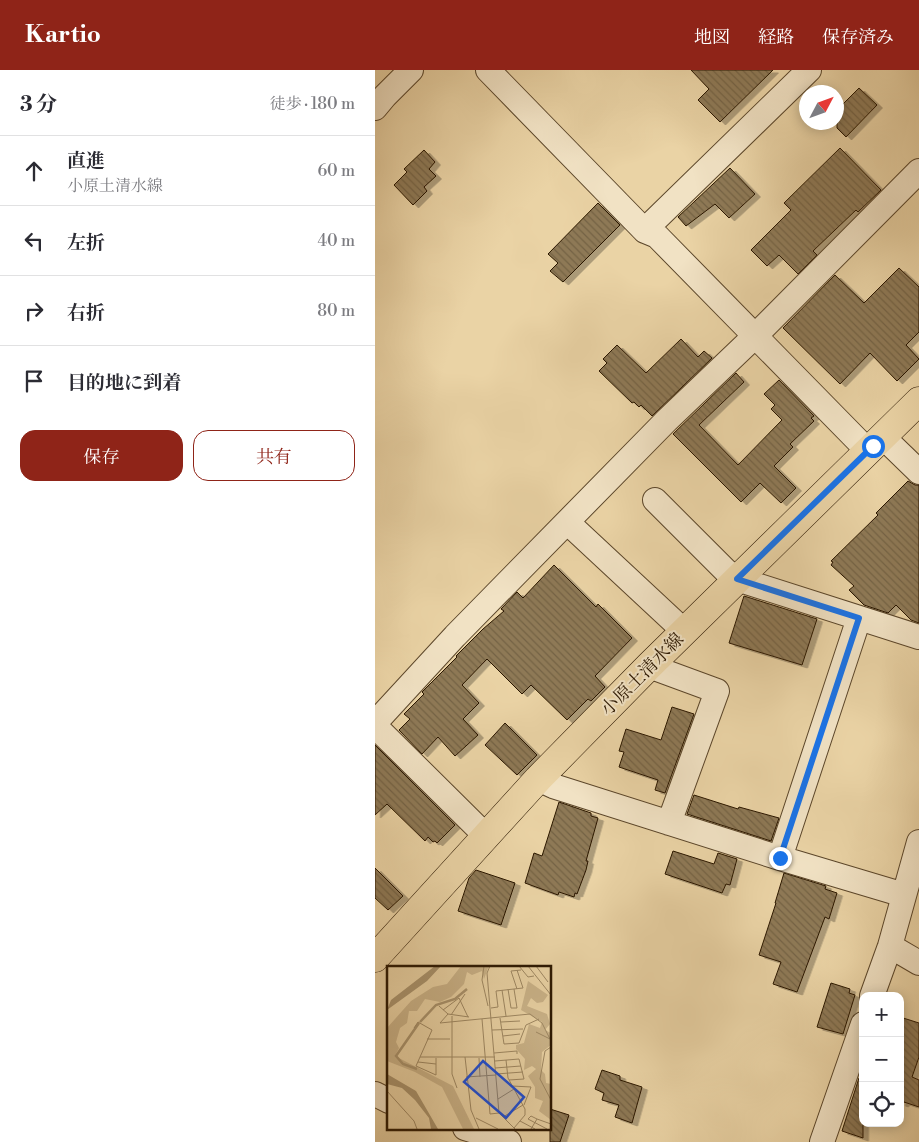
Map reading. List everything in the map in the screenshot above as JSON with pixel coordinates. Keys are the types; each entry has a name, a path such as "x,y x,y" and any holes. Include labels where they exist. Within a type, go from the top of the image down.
{"main road":[{"name":"小原土清水線","path":"375,958 538,779 684,631 919,401"}],"street":[{"path":"375,108 411,70"},
{"path":"488,70 645,231 657,236 755,336 875,444 919,472"},
{"path":"645,231 809,70"},
{"path":"486,836 375,725 455,636 667,420 755,336 919,171"},
{"path":"655,500 726,572 737,579 919,637"},
{"path":"567,522 684,631"},
{"path":"780,858 859,618"},
{"path":"649,666 717,691 669,823"},
{"path":"538,779 553,786 669,823 904,895"},
{"path":"874,992 890,946 919,842"},
{"path":"890,946 919,963"},
{"path":"822,1142 859,1036"},
{"path":"375,1094 387,1100"},
{"path":"471,1130 509,1142"}],"building":[{"path":"691,70 773,70 720,122 698,100 709,89"},
{"path":"859,88 877,105 846,137 839,130 844,130 844,103"},
{"path":"840,148 881,190 858,212 856,210 813,251 817,255 798,274 779,255 767,266 751,250 791,210 784,203"},
{"path":"424,150 435,162 429,169 436,176 424,187 427,191 413,205 394,185 407,172 404,169"},
{"path":"730,168 755,194 729,218 715,204 686,226 678,217"},
{"path":"598,203 620,225 563,282 550,271 558,263 548,254"},
{"path":"899,268 919,287 919,332 906,345 919,359 897,381 870,353 840,384 783,328 835,275 864,303"},
{"path":"681,339 698,357 704,351 712,358 652,416 641,405 639,407 634,402 632,403 599,371 607,363 603,359 617,345 646,373"},
{"path":"736,373 744,382 699,425 738,465 782,420 771,409 775,405 764,394 779,380 814,416 811,418 814,421 790,444 793,447 774,466 796,488 781,503 760,483 741,502 673,434"},
{"path":"908,481 919,485 919,623 911,620 896,605 888,613 864,605 849,590 854,586 831,565 833,562 831,561 878,515 876,513"},
{"path":"554,565 596,607 598,604 632,638 595,676 605,687 591,701 588,699 567,720 531,685 522,694 487,659 462,685 479,703 463,719 478,735 455,756 438,737 422,754 399,730 410,719 404,714 424,694 422,692 456,656 504,611 501,609 517,592 523,598"},
{"path":"744,596 817,619 802,665 729,643"},
{"path":"672,707 694,714 665,793 655,790 658,780 619,767 624,752 619,751 626,729 661,740"},
{"path":"505,723 537,755 517,775 485,745"},
{"path":"375,745 455,825 437,843 428,837 425,841 387,804 375,815"},
{"path":"694,795 738,809 739,807 779,818 771,841 687,814"},
{"path":"559,802 591,813 591,816 598,818 586,861 588,861 586,870 577,894 575,893 574,897 559,892 558,895 525,883 534,853 542,856"},
{"path":"673,851 714,864 718,853 737,859 730,885 726,884 722,893 665,874"},
{"path":"375,868 403,896 388,910 375,898"},
{"path":"476,870 515,883 501,925 458,911 469,878"},
{"path":"784,873 826,886 825,889 837,893 829,919 825,917 797,992 773,984 781,962 759,955"},
{"path":"831,983 850,989 849,993 855,995 843,1034 817,1027"},
{"path":"904,1018 919,1023 919,1057 912,1077 919,1080 919,1107 904,1102"},
{"path":"602,1070 620,1076 620,1080 642,1087 632,1123 615,1117 619,1105 602,1100 604,1093 595,1089"},
{"path":"859,1078 859,1127 863,1127 863,1138 842,1131"},
{"path":"551,1109 569,1115 560,1142 550,1142"}],"route":[{"path":"780,858 859,618 737,579 873,446"}]}
